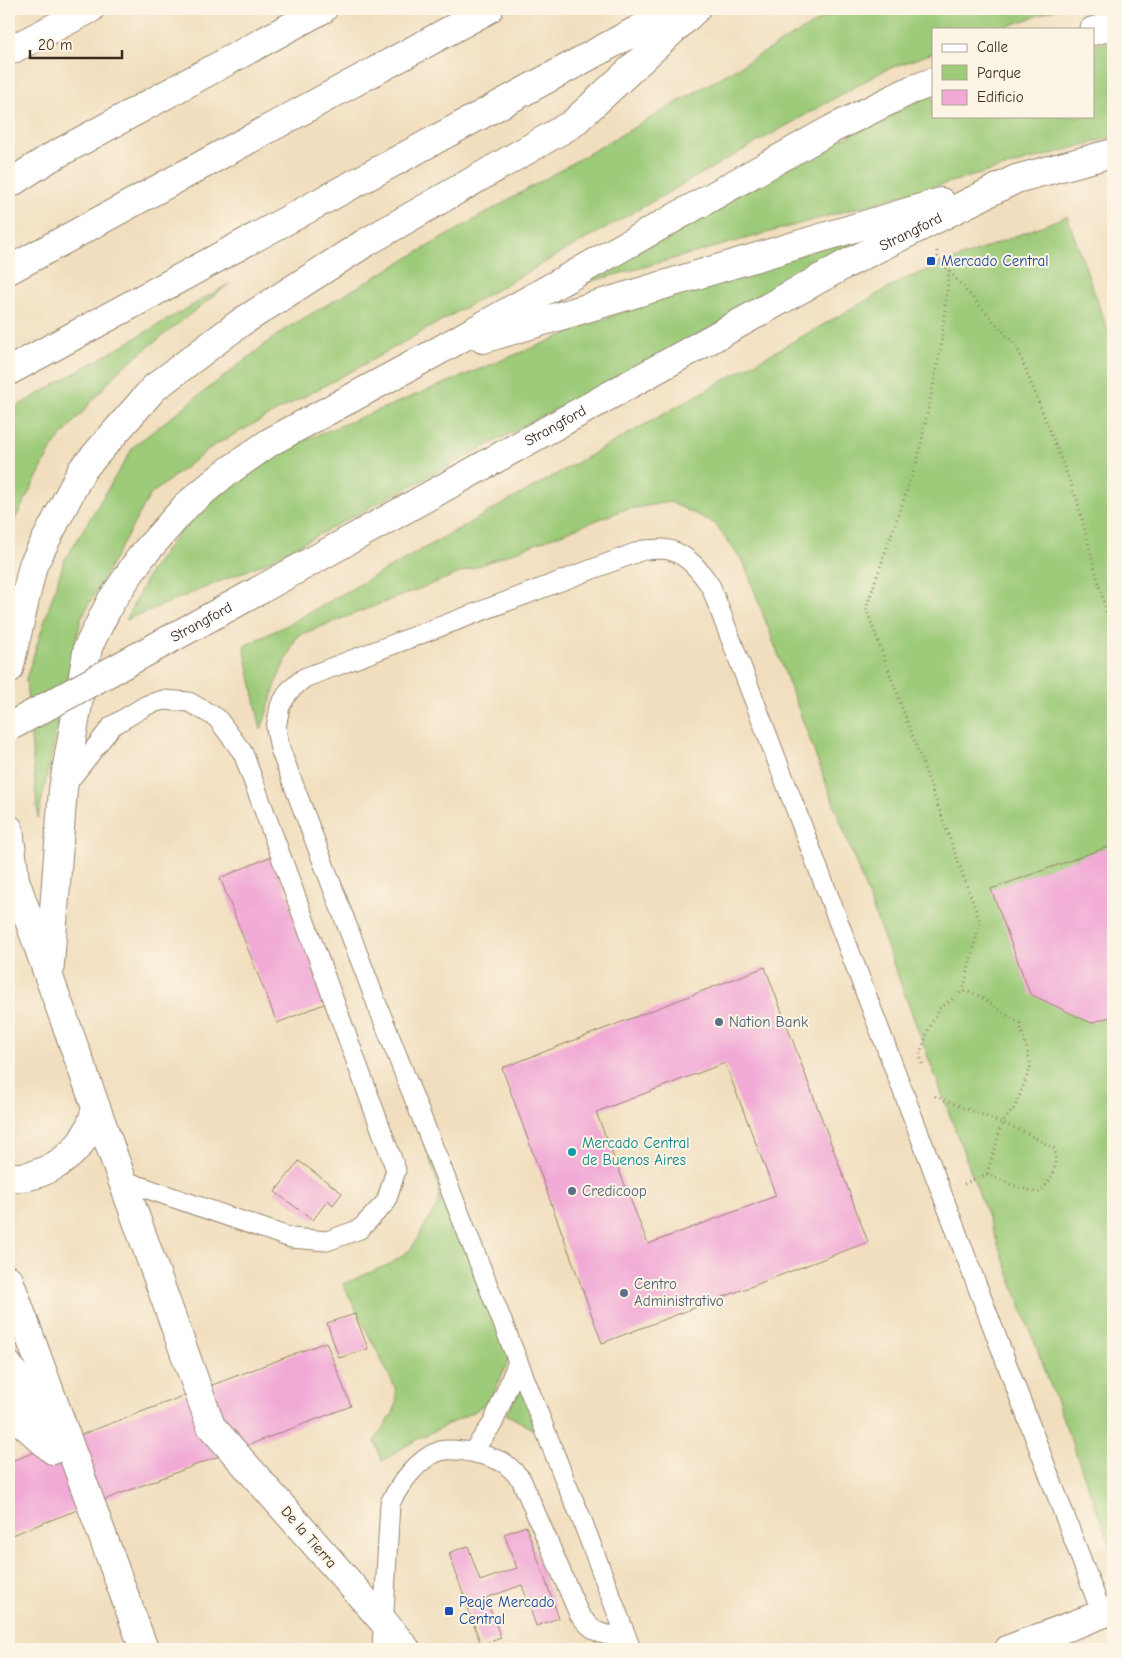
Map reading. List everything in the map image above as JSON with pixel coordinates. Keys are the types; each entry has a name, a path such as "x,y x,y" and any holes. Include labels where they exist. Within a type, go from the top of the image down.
{"main road":[{"path":"9,51 90,9"},
{"path":"9,184 48,159 323,9"},
{"path":"9,270 489,9"},
{"path":"9,371 676,9"},
{"path":"9,669 33,565 73,487 82,470 154,388 240,323 365,243 572,124 696,9"},
{"path":"1094,31 1113,26"},
{"path":"48,977 63,789 88,647 111,601 141,557 187,505 223,475 270,442 431,355 832,129 911,90 932,82"},
{"name":"Strangford","path":"9,727 258,591 846,264 1016,179 1113,153"},
{"path":"431,355 1016,179"},
{"path":"9,829 15,880 48,977 122,1180"},
{"path":"9,1176 35,1174 56,1165 74,1150 88,1132 96,1109"},
{"name":"De la Tierra","path":"122,1180 211,1426 406,1649"},
{"path":"9,1280 144,1649"},
{"path":"9,1366 78,1472"},
{"path":"9,1411 78,1472"},
{"path":"1008,1649 1108,1612"}],"lane":[{"path":"629,1642 378,1006 280,749 276,728 280,706 289,690 304,678 643,550 664,549 685,558 700,571 712,587 942,1192 1108,1612"},
{"path":"63,789 112,726 147,705 164,700 189,702 217,718 243,753 396,1170 386,1202 360,1229 327,1241 291,1238 122,1180"},
{"path":"473,1452 493,1423 518,1362"},
{"path":"382,1649 390,1503 400,1484 421,1462 440,1451 473,1452 505,1464 521,1479 579,1614 591,1629 629,1642"}],"path":[{"path":"933,221 938,258 1017,347 1076,500 1113,638"},
{"path":"923,1070 920,1054 928,1031 939,1009 963,991 980,922 866,608 918,458 941,347 949,270"},
{"path":"963,991 978,995 1020,1024 1031,1066 1015,1107 1002,1123 987,1174"},
{"path":"900,1081 1028,1134 1055,1149 1056,1164 1049,1184 1038,1193 1012,1185 987,1174 942,1192"}],"green space":[{"path":"839,9 1056,9 1003,28 932,28 932,53 885,70 372,360 213,446 150,495 81,618 38,818 26,679 64,561 134,446 285,329"},
{"path":"1113,42 1113,137 582,284 784,168 932,94 932,118 1094,118 1094,45"},
{"path":"1067,216 1113,345 1113,1553 744,563 714,523 670,502 623,510 297,636 279,675 261,730 244,646 287,625 903,280"},
{"path":"918,218 265,563 126,620 151,570 195,511 285,448 638,305"},
{"path":"229,284 120,369 53,446 9,531 9,411"},
{"path":"388,1032 513,1350 491,1399 475,1411 416,1440 382,1461 375,1441 393,1413 397,1403 395,1387 343,1284 392,1263 411,1249 439,1202 438,1184"},
{"path":"522,1386 540,1433 506,1414"}],"building":[{"path":"1113,845 1113,1016 1091,1023 1030,994 991,889"},
{"path":"272,856 329,1002 277,1023 220,878"},
{"name":"Mercado Central de Buenos Aires","path":"765,967 868,1242 602,1343 502,1068","holes":["725,1063 776,1196 648,1244 596,1112"]},
{"path":"299,1161 342,1193 333,1205 328,1200 313,1220 275,1192"},
{"path":"355,1314 368,1349 339,1358 327,1323"},
{"path":"326,1342 351,1406 9,1536 9,1462"},
{"path":"526,1526 559,1618 536,1626 522,1585 486,1598 501,1638 481,1645 449,1553 468,1546 480,1581 517,1568 504,1534"}],"place":[{"name":"Mercado Central","path":"931,261"},
{"name":"Nation Bank","path":"719,1022"},
{"name":"Mercado Central de Buenos Aires","path":"572,1152"},
{"name":"Credicoop","path":"572,1191"},
{"name":"Centro Administrativo","path":"624,1293"},
{"name":"Peaje Mercado Central","path":"449,1611"}]}
